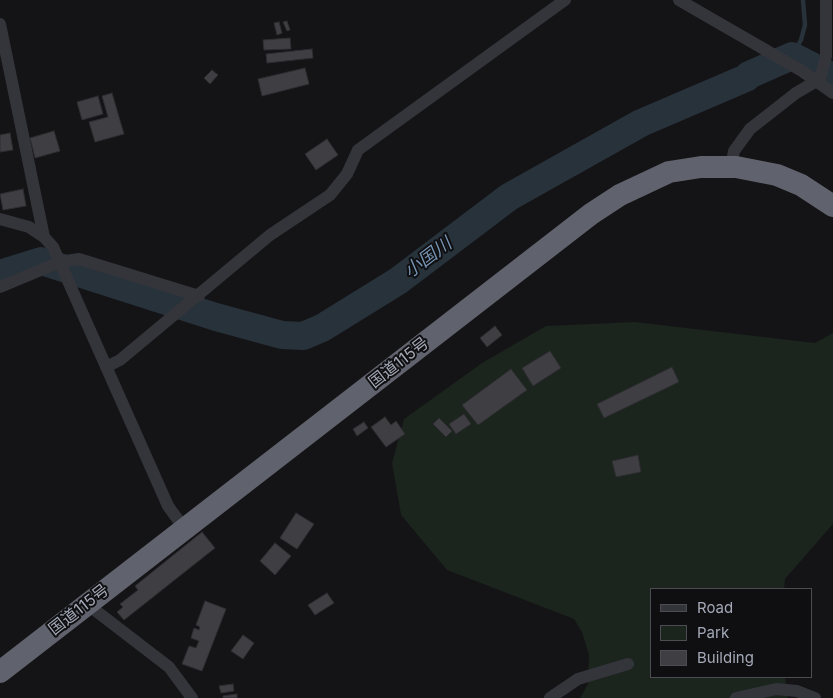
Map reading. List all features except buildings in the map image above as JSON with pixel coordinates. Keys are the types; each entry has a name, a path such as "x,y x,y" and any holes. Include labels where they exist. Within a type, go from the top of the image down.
{"highway":[{"name":"国道115号","path":"0,672 591,214 620,194 669,172 701,167 731,167 777,175 801,185 833,206"}],"street":[{"path":"106,367 120,360 270,235 330,195 347,174 358,150 565,0"},
{"path":"679,0 833,93"},
{"path":"731,167 734,151 750,129 820,79 825,68 830,37 826,0"},
{"path":"0,24 44,237"},
{"path":"0,219 30,227 54,247 168,506 184,528"},
{"path":"0,287 60,262 79,259 199,296"},
{"path":"87,604 169,667 192,698"},
{"path":"550,698 578,678 628,664"},
{"path":"736,698 776,689 797,691 815,698"}],"green space":[{"path":"635,322 815,343 833,333 833,524 785,579 784,588 650,588 650,678 785,678 788,698 580,698 588,684 589,655 582,632 574,619 447,570 401,515 392,463 404,419 482,363 546,326"}],"waterway":[{"path":"792,56 801,40 805,25 803,0"},
{"name":"小国川","path":"0,274 41,261 216,317 282,335 303,336 322,328 398,281 509,197 641,123 792,56 833,77"}]}
